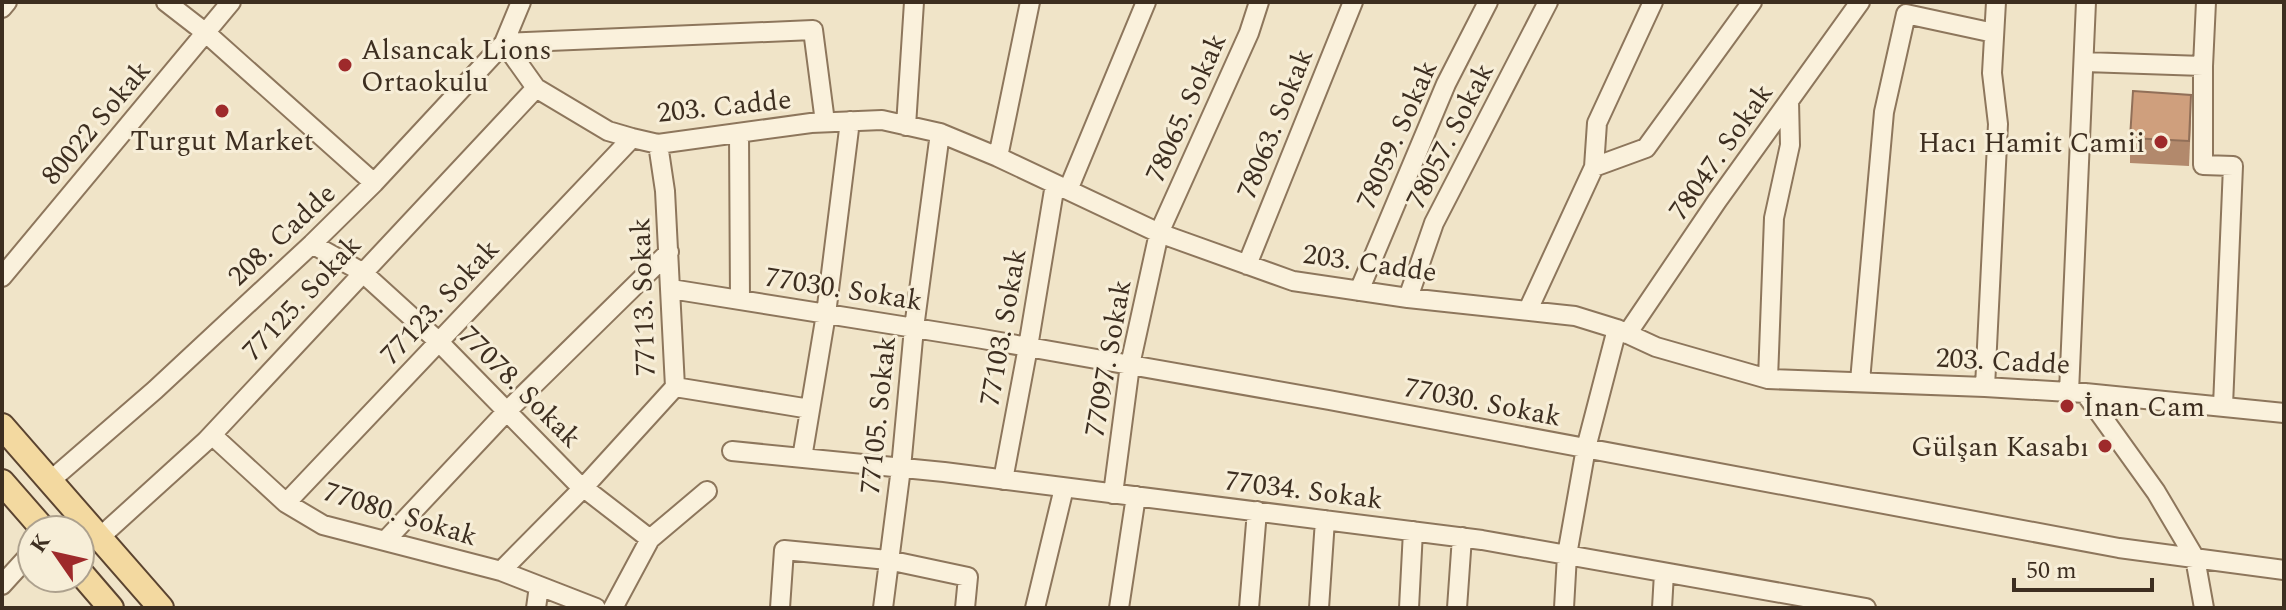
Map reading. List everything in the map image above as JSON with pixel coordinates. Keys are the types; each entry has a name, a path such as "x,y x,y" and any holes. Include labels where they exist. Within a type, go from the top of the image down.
{"main road":[{"path":"2,426 161,608"},
{"path":"2,482 30,514"},
{"path":"96,591 111,608"}],"street":[{"path":"2,8 7,2"},
{"path":"166,2 206,33 374,183"},
{"name":"80022 Sokak","path":"2,277 231,2"},
{"name":"208. Cadde","path":"50,481 155,390 374,183 504,43 521,2"},
{"path":"906,126 914,2"},
{"path":"998,157 1030,2"},
{"name":"77103. Sokak","path":"1003,480 1061,187 1146,2"},
{"name":"78065. Sokak","path":"1159,233 1249,33 1259,2"},
{"name":"78063. Sokak","path":"1247,265 1353,2"},
{"name":"78059. Sokak","path":"1359,291 1446,84 1488,2"},
{"name":"78057. Sokak","path":"1408,298 1434,223 1548,2"},
{"path":"1528,310 1594,167 1597,123 1653,2"},
{"path":"1594,167 1646,148 1752,2"},
{"name":"78047. Sokak","path":"1564,608 1567,555 1586,448 1622,332 1860,2"},
{"path":"1985,387 1998,124 1992,73 1996,2"},
{"path":"2086,2 2077,393 2156,492 2195,558 2204,608"},
{"path":"2206,2 2203,165 2233,166 2223,406"},
{"path":"1860,381 1884,112 1906,14 1994,33"},
{"path":"504,43 813,30 825,122"},
{"name":"203. Cadde","path":"504,43 536,88 608,131 658,144 825,122 882,120 940,133 1159,233 1293,281 1408,298 1575,316 1656,347 1768,379 2077,393 2284,413"},
{"path":"2085,62 2203,66"},
{"name":"77125. Sokak","path":"99,538 212,435 536,88"},
{"path":"1768,379 1774,218 1790,145 1789,101"},
{"path":"802,458 826,314 850,121"},
{"path":"739,133 740,300"},
{"name":"77105. Sokak","path":"883,608 901,468 914,328 940,133"},
{"name":"77123. Sokak","path":"286,503 632,138"},
{"name":"77113. Sokak","path":"501,571 584,487 675,387 665,191 658,144"},
{"name":"77097. Sokak","path":"1113,494 1130,365 1159,233"},
{"name":"77078. Sokak","path":"312,244 362,272 439,342 584,487 650,539"},
{"path":"385,541 507,411 669,252"},
{"name":"77030. Sokak","path":"671,289 1130,365 2119,548 2284,570"},
{"path":"675,387 810,409"},
{"name":"77080. Sokak","path":"212,435 286,503 323,525 501,571 596,608"},
{"name":"77034. Sokak","path":"732,451 1003,480 1462,537 1664,573 1760,599 1864,608"},
{"path":"1035,608 1064,488"},
{"path":"613,608 650,539 707,491"},
{"path":"1119,608 1136,496"},
{"path":"1249,608 1257,511"},
{"path":"1319,608 1325,520"},
{"path":"1409,608 1413,531"},
{"path":"1457,608 1462,537"},
{"path":"780,608 784,550 888,560 968,577 965,608"},
{"path":"2,585 16,570"},
{"path":"1662,608 1664,573"},
{"path":"536,608 539,586"}],"building":[{"path":"2133,91 2191,95 2189,141 2130,138"}],"place":[{"name":"Alsancak Lions Ortaokulu","path":"345,65"},
{"name":"Turgut Market","path":"222,111"},
{"name":"Hacı Hamit Camii","path":"2161,142"},
{"name":"İnan Cam","path":"2067,406"},
{"name":"Gülşan Kasabı","path":"2105,446"}]}
